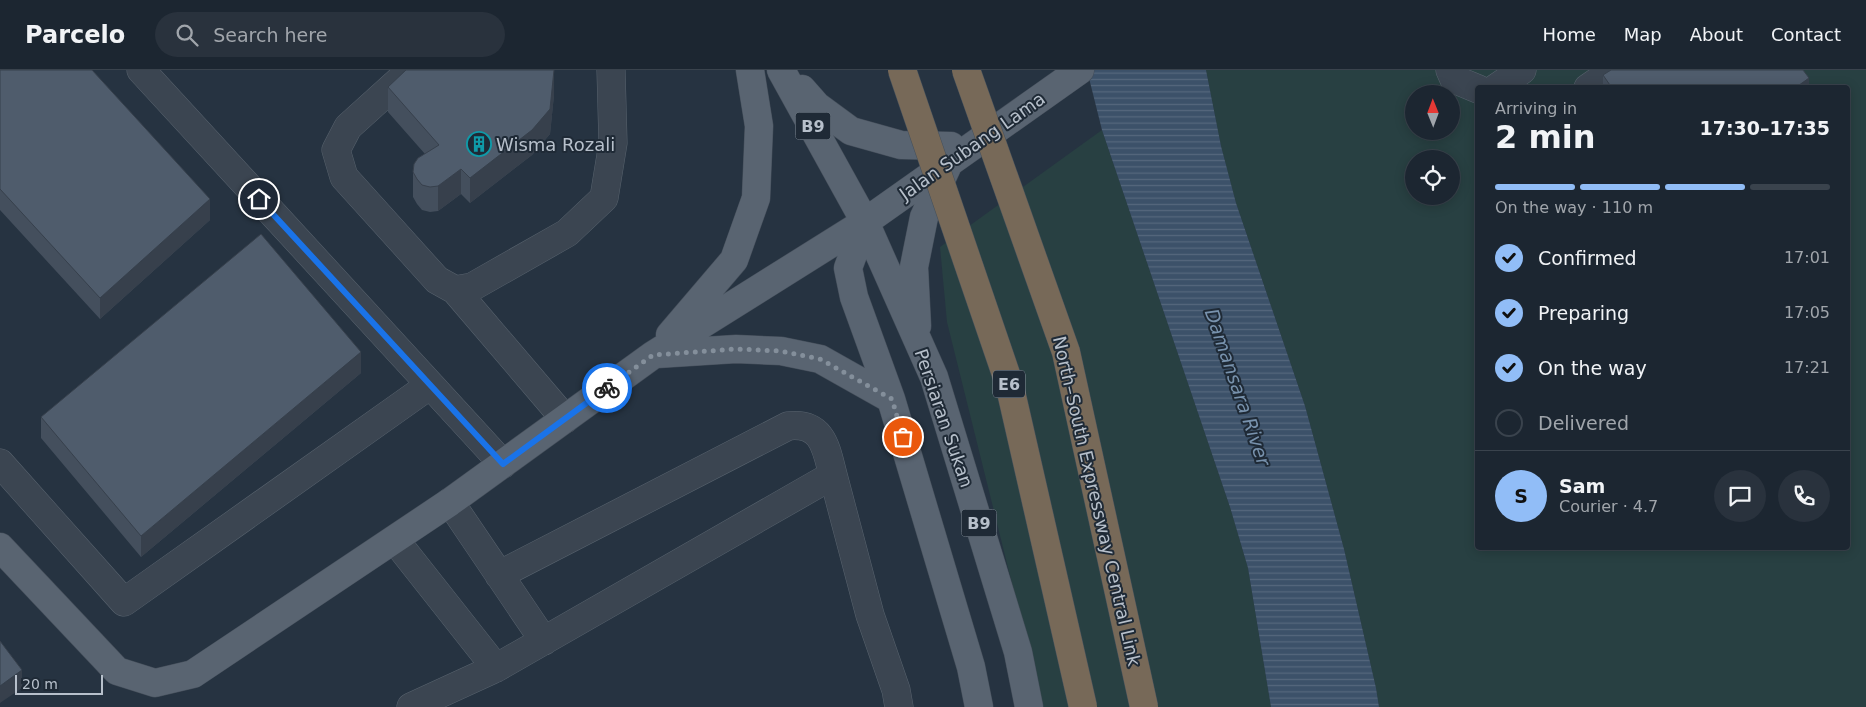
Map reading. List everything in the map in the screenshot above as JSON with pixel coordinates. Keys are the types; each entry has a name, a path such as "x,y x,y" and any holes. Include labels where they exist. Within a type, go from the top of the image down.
{"highway":[{"name":"E6","path":"902,70 1009,383 1082,707"},
{"name":"North–South Expressway Central Link","path":"966,70 1066,352 1144,707"}],"main road":[{"path":"0,547 117,671 155,683 193,674 450,502 653,355 734,260 756,198 759,126 750,70"},
{"path":"782,70 817,106 851,131 901,146 972,146"},
{"name":"Persiaran Sukan","path":"782,70 865,222 934,378 1010,624 1018,652 1029,707"},
{"name":"Jalan Subang Lama","path":"653,355 865,222 1074,74"},
{"path":"918,342 914,267 924,217 950,162"},
{"path":"865,222 848,268 854,298 892,399 971,667 979,707"},
{"path":"653,355 736,349 780,351 820,359 892,399"}],"lane":[{"path":"141,70 503,464"},
{"path":"411,70 348,127 336,150 344,177 437,280 455,290 565,419"},
{"path":"455,290 472,287 567,233 604,198 613,143 611,70"},
{"path":"1450,70 1454,79 1475,88"},
{"path":"1500,85 1522,70"},
{"path":"1592,85 1614,70"},
{"path":"0,463 124,602 430,385"},
{"path":"500,576 788,426 799,425 810,428 825,444 870,615 900,707"},
{"path":"411,707 496,668 833,475"},
{"path":"450,502 544,641"},
{"path":"395,540 496,668"}],"green space":[{"path":"1206,70 1866,70 1866,707 1379,707 1344,549 1305,406 1236,203 1221,146"},
{"path":"1102,130 1230,507 1248,568 1271,707 1040,707 1030,656 947,322 940,247"}],"water":[{"name":"Damansara River","path":"1087,70 1206,70 1221,146 1236,203 1305,406 1344,549 1379,707 1271,707 1248,568 1230,507 1102,130"}],"building":[{"path":"0,70 92,70 210,199 100,298 0,189"},
{"name":"Wisma Rozali","path":"406,70 554,70 550,109 532,130 470,178 461,169 438,186 422,185 413,172 414,164 418,158 439,145 388,87"},
{"path":"1611,70 1803,70 1809,78 1799,85 1610,85 1603,75"},
{"path":"261,234 361,352 141,536 41,417"},
{"path":"0,641 22,670 0,686"}],"way so far":[{"path":"607,388 653,355 736,349 780,351 820,359 892,399 903,437"}],"place":[{"name":"Wisma Rozali","path":"479,144"}],"route":[{"path":"259,199 503,464 607,388"}]}
